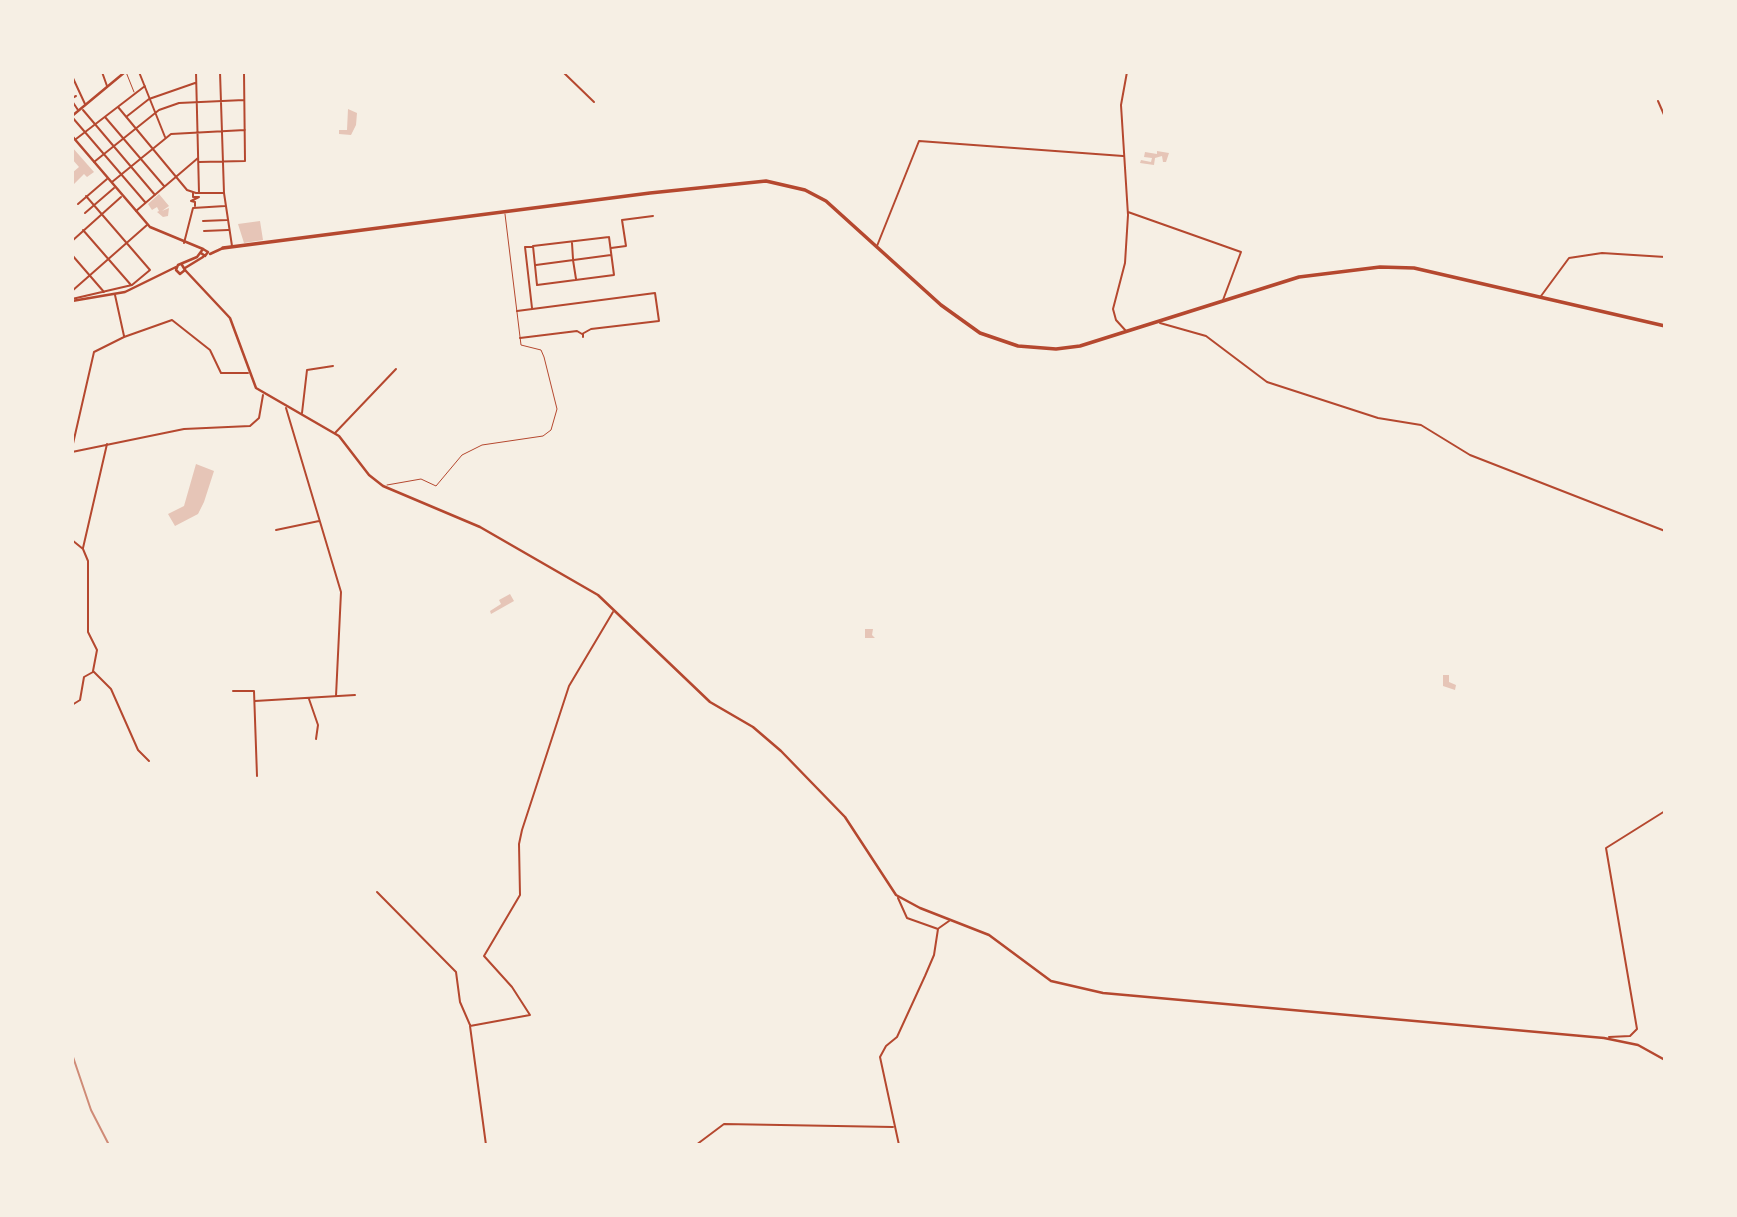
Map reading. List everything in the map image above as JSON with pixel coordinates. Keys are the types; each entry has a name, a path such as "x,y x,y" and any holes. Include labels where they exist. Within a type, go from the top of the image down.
{"main road":[{"path":"223,248 740,182 782,184 826,201 941,305 980,333 998,341 1056,349 1080,346 1300,277 1380,267 1414,268 1665,326"}],"street":[{"path":"102,72 107,86"},
{"path":"126,72 72,116 145,202"},
{"path":"139,72 165,138"},
{"path":"166,72 220,72 224,193 232,247"},
{"path":"196,72 199,194"},
{"path":"199,162 245,161 244,72"},
{"path":"563,72 594,102"},
{"path":"1127,72 1121,105 1128,212 1125,263 1113,309 1116,320 1127,331"},
{"path":"72,76 85,105"},
{"path":"126,117 149,99 196,83"},
{"path":"72,87 76,85"},
{"path":"145,86 95,125 73,138 148,225 204,252"},
{"path":"76,96 72,100 155,195"},
{"path":"94,162 154,113 179,103 244,100"},
{"path":"1658,102 1665,117"},
{"path":"118,107 192,193 192,197 199,197 191,201 195,202 184,243"},
{"path":"106,117 164,186"},
{"path":"111,183 165,138 181,132 244,130"},
{"path":"877,246 919,141 1123,156"},
{"path":"135,211 199,158"},
{"path":"78,204 107,178"},
{"path":"85,213 115,188"},
{"path":"192,193 224,193"},
{"path":"72,241 122,196"},
{"path":"72,300 133,287 150,270 86,197"},
{"path":"194,208 226,206"},
{"path":"1128,212 1241,252 1223,301"},
{"path":"611,248 626,246 622,220 653,216"},
{"path":"203,220 228,220"},
{"path":"72,291 148,225"},
{"path":"83,230 133,287"},
{"path":"204,231 229,230"},
{"path":"532,309 525,247 533,246 572,242 609,237 614,275 537,285 533,246"},
{"path":"572,242 576,280"},
{"path":"179,273 204,252 223,248"},
{"path":"1540,297 1569,258 1602,253 1665,257"},
{"path":"72,255 105,293"},
{"path":"535,265 612,255"},
{"path":"72,300 115,295 176,267 184,267"},
{"path":"176,267 179,273"},
{"path":"184,267 230,318 248,373 256,388 335,433 383,486 480,527 598,595 710,702 753,727 781,751 845,817 896,895 907,918 938,929"},
{"path":"165,274 179,273 191,277"},
{"path":"517,311 655,293 659,321 591,329 583,335 577,331 520,338"},
{"path":"115,295 124,337"},
{"path":"248,373 221,373 211,350 172,320 124,337 94,352 72,450 184,429 250,426 259,418 263,394"},
{"path":"1156,321 1206,336 1266,382 1378,418 1421,425 1470,455 1665,531"},
{"path":"301,414 307,370 333,366"},
{"path":"335,433 396,369"},
{"path":"286,407 341,592 336,696"},
{"path":"72,705 80,700 84,677 93,671 97,650 88,632 89,568 83,549 107,443"},
{"path":"276,530 320,521"},
{"path":"72,540 83,549"},
{"path":"470,1026 530,1015 512,987 484,956 520,895 521,837 569,687 614,609"},
{"path":"93,671 111,689 138,750 149,761"},
{"path":"233,691 254,691 257,776"},
{"path":"254,701 355,695"},
{"path":"308,698 317,725 316,739"},
{"path":"1604,1038 1630,1036 1637,1029 1606,848 1665,811"},
{"path":"377,892 456,972 460,1002 470,1026 486,1145"},
{"path":"896,895 989,935 1051,981 1067,987 1381,1020 1604,1038 1638,1045 1665,1060"},
{"path":"899,1145 880,1057 886,1046 897,1037 925,976 934,955 938,929 951,919"},
{"path":"696,1145 724,1124 895,1127"}],"lane":[{"path":"126,72 135,94"},
{"path":"383,486 421,479 436,486 462,455 482,445 548,434 557,409 541,350 523,347 520,338 504,211"}],"building":[{"path":"348,109 357,113 356,125 351,135 339,134 339,130 347,130"},
{"path":"72,147 94,172 87,177 84,174 74,184 72,173 79,167 72,159"},
{"path":"1157,151 1169,153 1166,162 1163,162 1162,156 1155,158 1154,165 1140,163 1141,160 1151,162 1152,158 1144,157 1145,152 1157,154"},
{"path":"159,194 169,206 162,211 169,208 168,216 163,217 157,212 157,207 152,210 148,204"},
{"path":"260,221 263,240 244,243 238,224"},
{"path":"196,464 214,471 204,502 198,514 175,526 168,514 184,506"},
{"path":"510,594 514,601 491,614 490,611 501,604 499,600"},
{"path":"865,629 873,629 872,635 875,638 865,638"},
{"path":"1443,675 1449,675 1449,682 1456,685 1455,690 1443,686"}],"railway":[{"path":"72,1054 91,1110 109,1145"}]}
